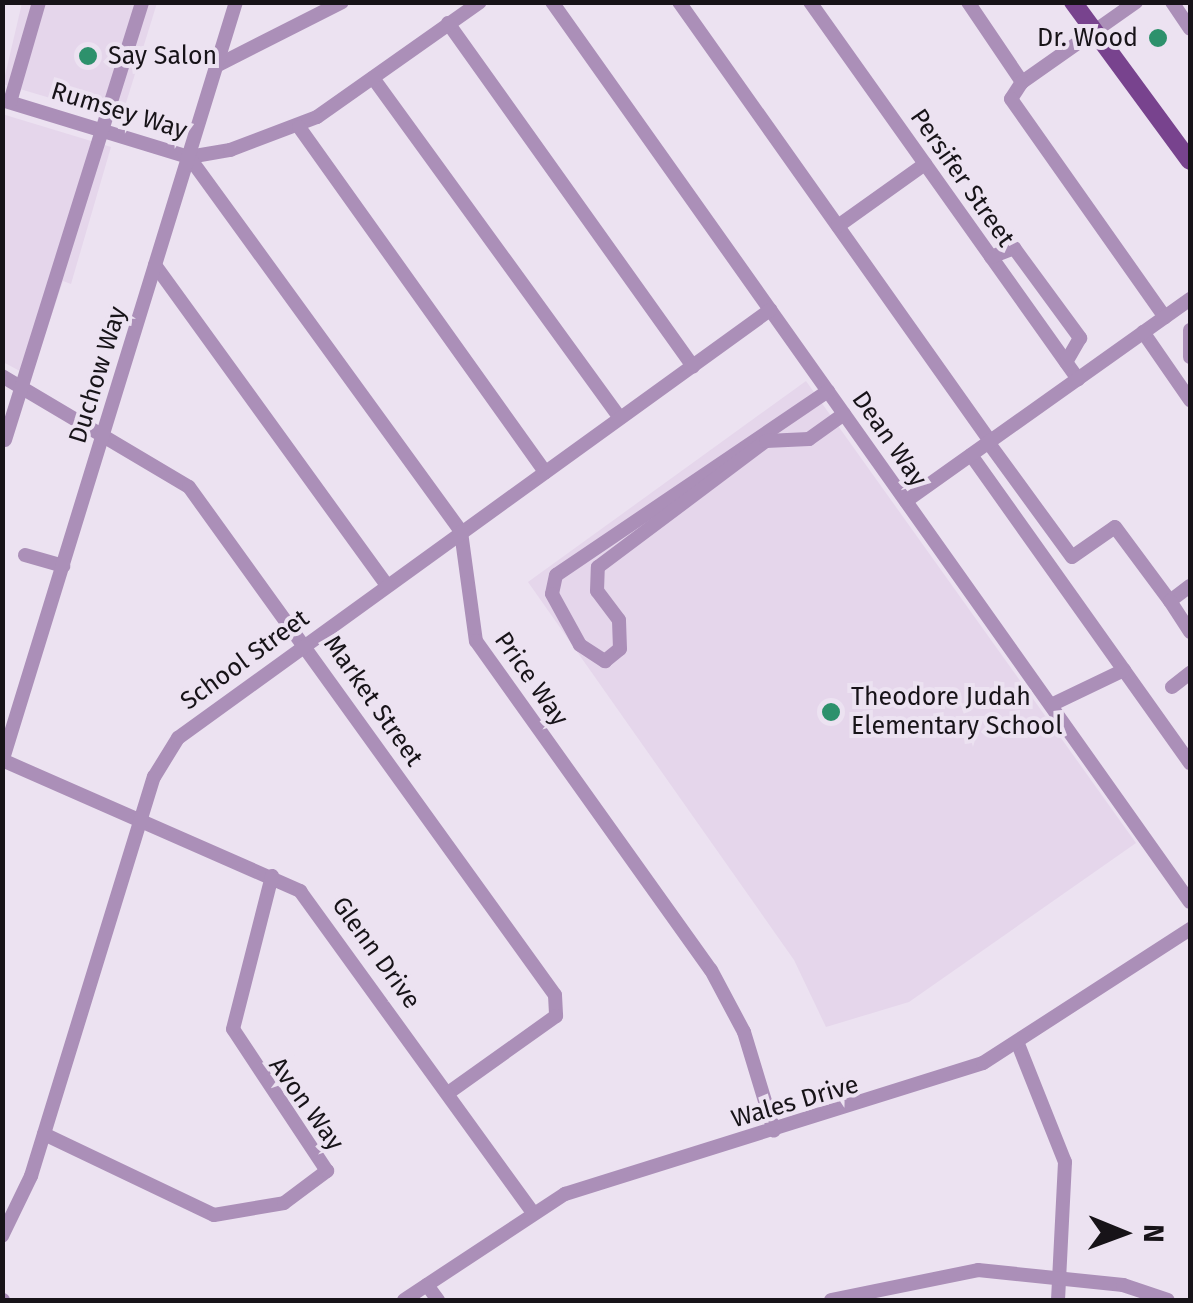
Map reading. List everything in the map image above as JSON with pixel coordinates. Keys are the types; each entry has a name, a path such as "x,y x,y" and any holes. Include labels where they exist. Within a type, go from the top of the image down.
{"main road":[{"path":"1073,2 1190,160"}],"street":[{"path":"6,101 39,2"},
{"path":"5,440 142,2"},
{"name":"Duchow Way","path":"3,761 236,2"},
{"path":"216,66 342,2"},
{"name":"Rumsey Way","path":"6,101 188,157 299,127 480,2"},
{"name":"Dean Way","path":"552,2 1190,902"},
{"path":"679,2 1072,557 1114,527 1190,630"},
{"name":"Persifer Street","path":"810,2 1078,379"},
{"path":"968,2 1022,82"},
{"path":"1136,2 1022,82 1011,99 1165,317"},
{"path":"1172,2 1190,28"},
{"path":"448,23 693,366"},
{"path":"373,78 620,418"},
{"path":"299,127 545,472"},
{"name":"Price Way","path":"188,157 460,532 476,641 711,970 744,1032 774,1131"},
{"path":"838,226 925,164"},
{"path":"991,257 1014,248 1080,338 1066,362"},
{"path":"155,265 387,585"},
{"path":"906,501 1190,299"},
{"name":"School Street","path":"2,1236 44,1134 140,819 178,738 770,310"},
{"path":"1190,330 1190,357"},
{"path":"1143,332 1190,400"},
{"name":"Market Street","path":"2,376 104,430 189,487 557,1000 556,1016 448,1093"},
{"path":"828,392 639,520 626,520 552,583 593,658 612,658 623,635 597,591 598,567 766,441 810,439 844,414"},
{"path":"971,454 1190,763"},
{"path":"25,555 62,566"},
{"path":"1170,601 1190,586"},
{"path":"1051,705 1124,670"},
{"path":"1172,688 1190,672"},
{"name":"Glenn Drive","path":"3,761 272,876 313,904 532,1211"},
{"name":"Avon Way","path":"44,1134 214,1215 267,1210 327,1170 233,1029 272,876"},
{"name":"Wales Drive","path":"404,1300 532,1211 594,1182 940,1082 1018,1044 1190,929"},
{"path":"1018,1044 1065,1162 1058,1300"},
{"path":"831,1300 958,1271 1060,1278 1168,1300"},
{"path":"427,1285 438,1300"}],"shaded area":[{"path":"22,3 157,3 121,119 3,84"},
{"path":"2,114 111,147 71,284 63,281 31,377 3,362"},
{"name":"Theodore Judah Elementary School","path":"806,381 1136,843 909,1002 826,1027 794,960 528,582"}],"place":[{"name":"Dr. Wood","path":"1158,38"},
{"name":"Say Salon","path":"88,56"},
{"name":"Theodore Judah Elementary School","path":"831,712"}]}
